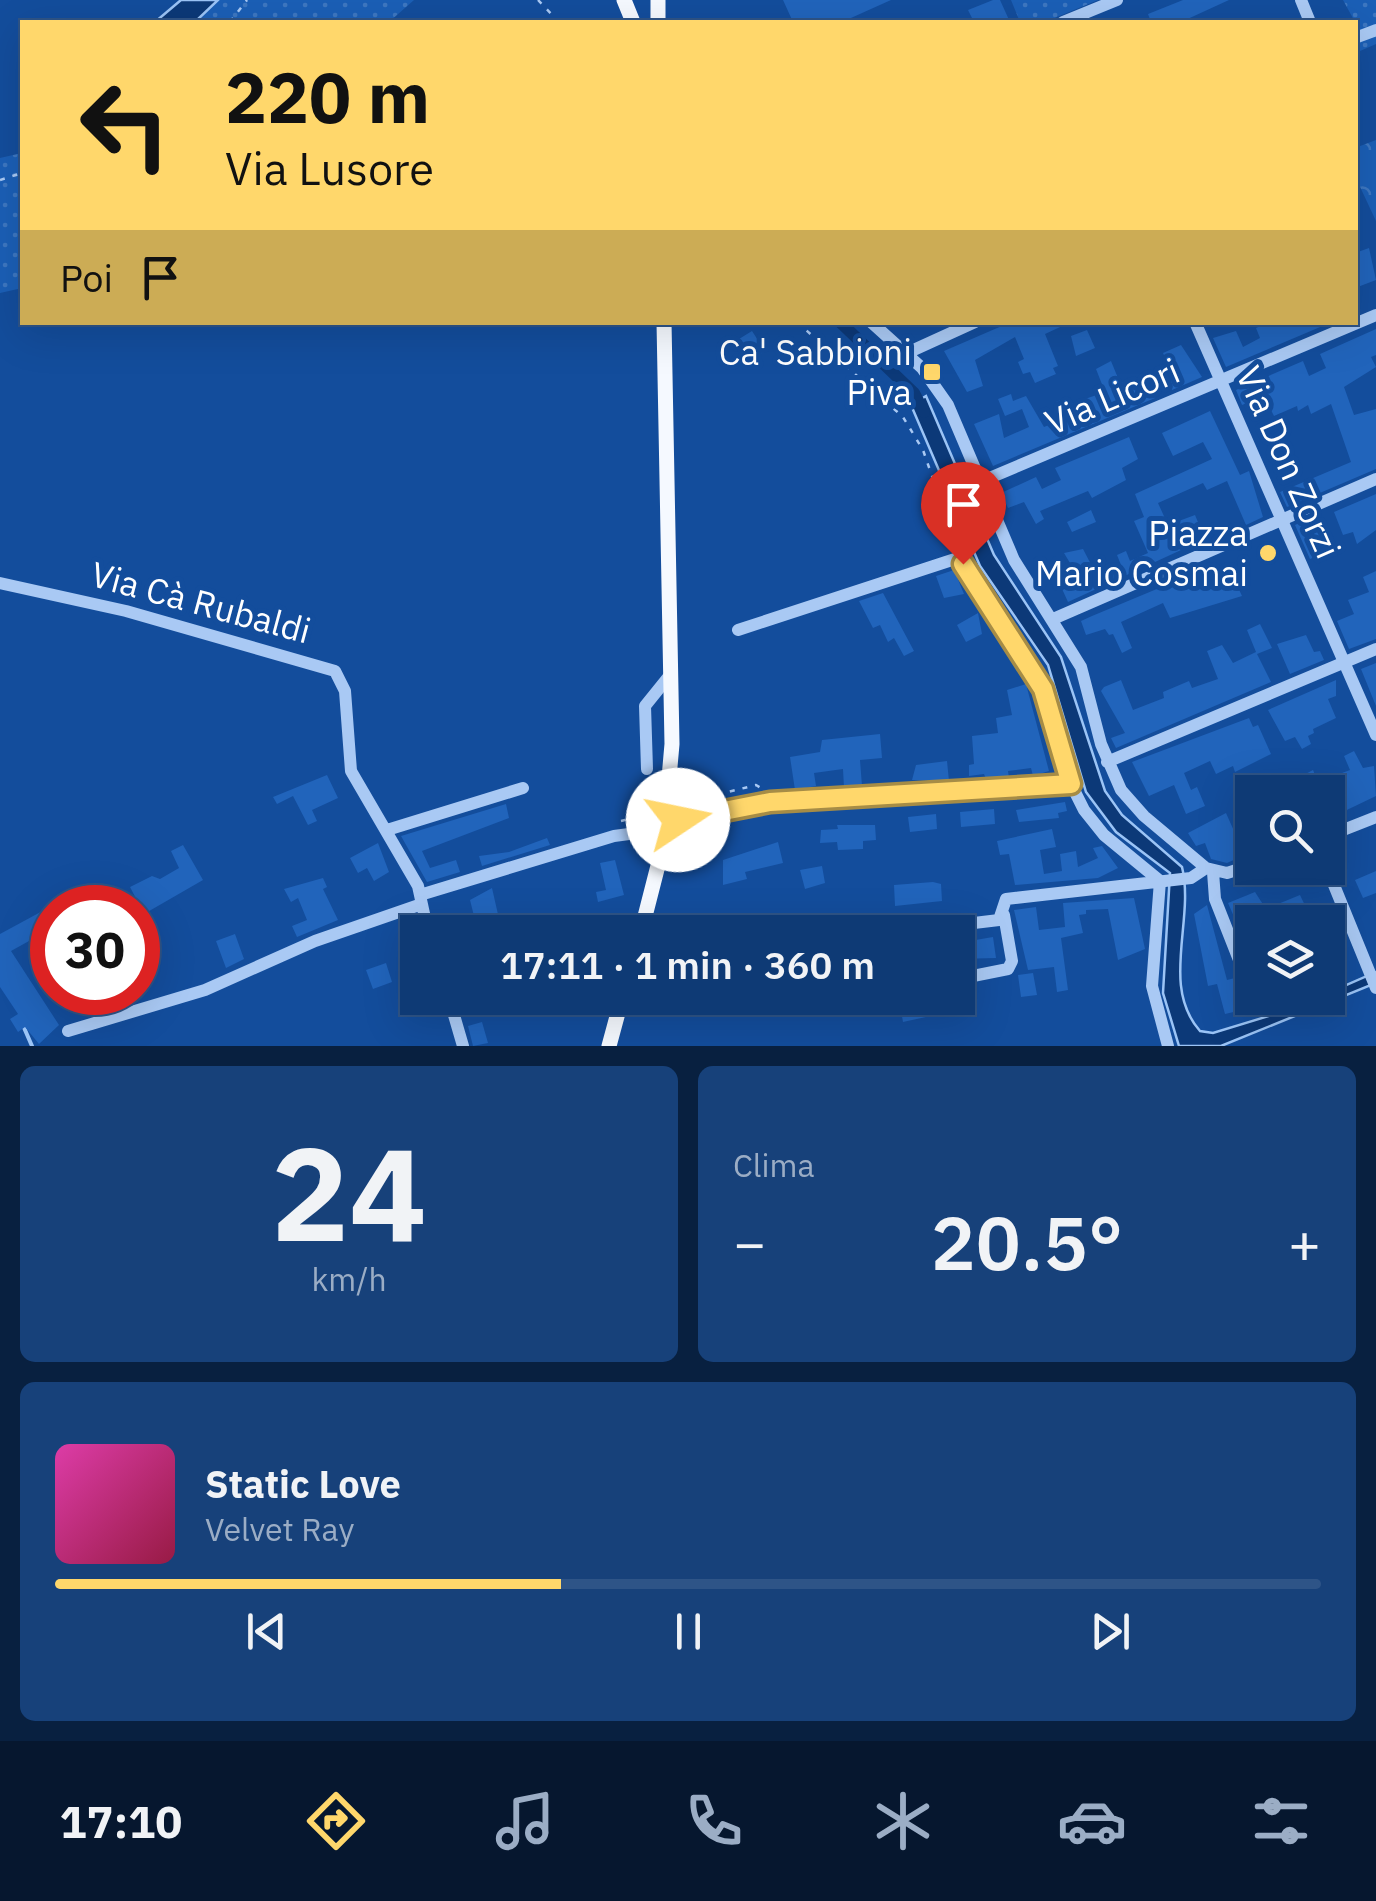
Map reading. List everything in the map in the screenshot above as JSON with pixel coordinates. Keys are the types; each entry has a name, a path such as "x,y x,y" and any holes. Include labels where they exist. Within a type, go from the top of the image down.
{"main road":[{"path":"645,915 663,846 662,816 672,714 664,325"},
{"path":"609,1045 617,1015"}],"street":[{"path":"1068,20 1117,0"},
{"path":"876,325 907,352 948,405 1014,560 1081,666 1107,762 1136,809 1210,870 1215,899 1235,949"},
{"path":"907,352 968,325"},
{"name":"Via Don Zorzi","path":"1196,325 1376,735"},
{"name":"Via Licori","path":"980,482 1355,325"},
{"path":"1053,619 1376,479"},
{"path":"738,630 959,561 1043,689 1071,784 1104,836 1163,881"},
{"name":"Via Cà Rubaldi","path":"0,583 126,611 335,670 345,691 351,771 387,830 424,915"},
{"path":"1107,762 1376,649"},
{"path":"647,768 644,712 670,674"},
{"path":"644,712 653,707 672,714"},
{"path":"662,816 770,802 1071,784"},
{"path":"387,830 523,788"},
{"path":"1345,829 1376,816"},
{"path":"68,1031 204,990 420,900 614,836 651,834 663,846"},
{"path":"975,976 1008,969 1012,962 1004,915 1006,898 1191,878 1210,870 1235,867"},
{"path":"1163,881 1152,986 1168,1046"},
{"path":"1334,885 1376,988"},
{"path":"975,923 999,920 1004,915"},
{"path":"453,1015 463,1046"}],"path":[{"path":"232,20 247,0"},
{"path":"538,0 557,20"},
{"path":"801,325 903,417 923,450 959,561"},
{"path":"692,801 756,785 764,788 770,802"},
{"path":"614,836 621,822 662,816"}],"green space":[{"path":"218,0 414,0 391,20 197,20"},
{"path":"1011,0 1098,0 1050,20 1019,20"},
{"path":"1343,0 1376,0 1376,44 1360,51 1358,20 1354,20"},
{"path":"1376,140 1376,221 1358,182 1358,147"},
{"path":"20,153 20,288 0,293 0,158"}],"shaded area":[{"path":"181,0 218,0 197,20 157,20"},
{"path":"926,396 994,555 1061,657 1105,791 1122,815 1182,867 1185,909 1180,973 1188,1013 1200,1031 1213,1033 1272,1015 1297,1015 1221,1046 1179,1046 1163,993 1170,873 1116,832 1086,792 1048,665 980,566 911,405"},
{"path":"1376,972 1376,983 1345,996 1345,986"}],"building":[{"path":"783,0 891,0 846,20 792,20"},
{"path":"1000,0 1009,20 973,20 968,10"},
{"path":"1183,0 1229,0 1185,20 1150,20 1148,14"},
{"path":"1369,248 1376,280 1358,287 1358,252"},
{"path":"1004,325 1064,325 1045,334 1058,366 1053,368 1056,374 1035,383 1030,372 1023,374 1018,362 1024,359 1015,337 975,360 983,386 967,392 944,351"},
{"path":"1325,325 1226,367 1213,338 1236,331 1243,347 1260,338 1256,328"},
{"path":"1376,329 1376,355 1371,357 1376,367 1344,387 1354,415 1376,409 1376,469 1287,507 1280,492 1351,462 1331,404 1311,414 1308,405 1274,416 1264,396 1242,405 1236,390 1303,361 1309,376 1326,368 1320,354"},
{"path":"1087,330 1095,348 1076,356 1071,336"},
{"path":"752,331 765,351 752,359 739,339"},
{"path":"1181,345 1202,377 1172,390 1168,382 1175,379 1163,353"},
{"path":"1111,361 1120,383 1142,381 1155,398 993,466 974,424 999,414 1004,438 1029,427 1022,409 1005,416 998,399 1011,394 1013,401 1026,396 1044,427 1063,419 1056,402 1065,398 1068,405 1105,392 1096,369"},
{"path":"1210,411 1240,475 1249,471 1263,517 1246,525 1227,481 1207,490 1203,483 1158,503 1168,525 1195,515 1205,539 1068,602 1058,580 1076,573 1064,553 1083,549 1097,576 1121,565 1117,555 1126,551 1130,561 1148,553 1134,521 1144,517 1135,494 1212,459 1203,442 1173,456 1162,433"},
{"path":"1129,437 1138,459 1122,468 1126,480 1092,498 1088,491 1040,511 1044,519 1036,524 1024,502 1008,508 1001,493 1036,477 1042,489 1061,480 1055,468"},
{"path":"1376,494 1376,530 1357,544 1353,532 1343,535 1334,512"},
{"path":"1091,510 1096,522 1072,532 1067,522"},
{"path":"1312,517 1327,552 1310,559 1295,525"},
{"path":"954,570 964,594 944,598 936,576"},
{"path":"1230,570 1242,596 1170,618 1163,603 1121,622 1132,648 1122,653 1113,634 1105,629 1086,635 1081,621 1092,616 1188,576 1192,587"},
{"path":"1376,571 1376,639 1349,649 1337,621 1354,614 1348,600 1369,592 1363,577"},
{"path":"883,593 914,651 904,656 894,638 888,642 880,625 873,628 859,601"},
{"path":"978,613 982,634 966,642 957,625"},
{"path":"1260,624 1272,648 1257,654 1271,682 1116,748 1111,738 1125,733 1101,691 1104,687 1121,680 1133,710 1164,698 1163,692 1189,681 1192,688 1218,679 1207,651 1222,645 1233,663 1256,652 1247,630"},
{"path":"1306,635 1314,652 1320,651 1324,660 1290,674 1277,644"},
{"path":"1376,663 1376,706 1361,669"},
{"path":"1336,680 1336,696 1328,699 1336,718 1313,729 1314,733 1308,736 1311,744 1302,749 1295,737 1285,741 1268,710"},
{"path":"1026,684 1049,771 1033,776 1031,768 1008,771 1009,778 969,776 969,765 974,764 972,736 998,733 996,718 1012,715 1007,690"},
{"path":"1249,718 1253,727 1258,725 1271,754 1235,772 1233,766 1216,774 1210,761 1184,773 1191,790 1197,787 1205,806 1186,814 1174,785 1149,796 1132,762"},
{"path":"880,734 882,758 860,760 862,786 844,788 843,769 814,773 816,786 795,790 790,757 820,752 822,740"},
{"path":"1354,751 1363,768 1374,766 1376,796 1345,811 1345,775 1337,775 1350,770 1344,756"},
{"path":"947,761 949,781 912,780 916,765"},
{"path":"327,775 338,798 312,810 317,821 308,825 293,796 277,804 273,797"},
{"path":"1065,802 1067,811 1058,813 1059,818 1019,822 1016,810"},
{"path":"506,804 509,818 422,851 430,868 456,860 460,872 427,882 401,836"},
{"path":"994,809 995,824 961,827 960,812"},
{"path":"1226,813 1235,831 1235,859 1227,863 1211,859 1205,843 1196,846 1188,833"},
{"path":"936,814 937,829 910,832 908,817"},
{"path":"837,825 875,825 876,840 863,841 863,849 838,850 837,842 820,843 821,830 838,829"},
{"path":"1052,829 1056,847 1040,850 1044,874 1062,871 1060,854 1076,851 1078,867 1098,858 1093,848 1102,846 1118,868 1098,878 1015,885 1009,854 1000,855 997,841"},
{"path":"547,838 550,845 482,866 479,856 509,852"},
{"path":"778,842 783,863 745,872 747,879 723,885 723,860"},
{"path":"378,843 389,872 374,881 367,868 358,873 350,858"},
{"path":"183,845 203,880 160,905 160,885 134,885 152,876 160,879 179,868 171,851"},
{"path":"615,860 624,895 598,902 596,892 606,890 600,863"},
{"path":"822,866 825,883 805,889 800,870"},
{"path":"1376,871 1376,893 1363,898 1355,880"},
{"path":"323,878 327,887 323,889 338,920 297,937 292,926 307,920 298,898 291,902 284,889"},
{"path":"941,884 942,901 895,906 894,885"},
{"path":"492,888 498,915 474,915 470,900"},
{"path":"1255,892 1263,905 1235,905 1235,919 1228,903"},
{"path":"1300,895 1305,905 1276,905"},
{"path":"1134,898 1145,949 1118,960 1108,909 1086,910 1086,914 1079,915 1083,933 1061,938 1068,990 1057,992 1054,967 1028,970 1014,910 1036,907 1039,930 1065,927 1063,903"},
{"path":"1207,905 1227,980 1235,978 1235,1012 1225,1014 1217,984 1208,986 1194,914"},
{"path":"30,918 30,942 11,951 30,980 30,1015 53,1015 59,1025 39,1044 25,1027 18,1032 10,1019 18,1014 0,987 0,934"},
{"path":"235,934 244,959 226,968 216,941"},
{"path":"993,937 996,958 975,959 975,940"},
{"path":"386,963 392,982 373,989 366,970"},
{"path":"1033,973 1037,995 1021,997 1018,975"},
{"path":"902,1015 935,1015 903,1022"},
{"path":"482,1022 488,1043 473,1046 468,1026"}],"waterway":[{"path":"843,325 914,393 924,412"},
{"path":"22,1023 32,1046"}],"place":[{"name":"Ca' Sabbioni Piva","path":"932,372"},
{"name":"Piazza Mario Cosmai","path":"1268,553"}],"route":[{"path":"678,820 770,802 1071,784 1043,689 963,564"}]}
